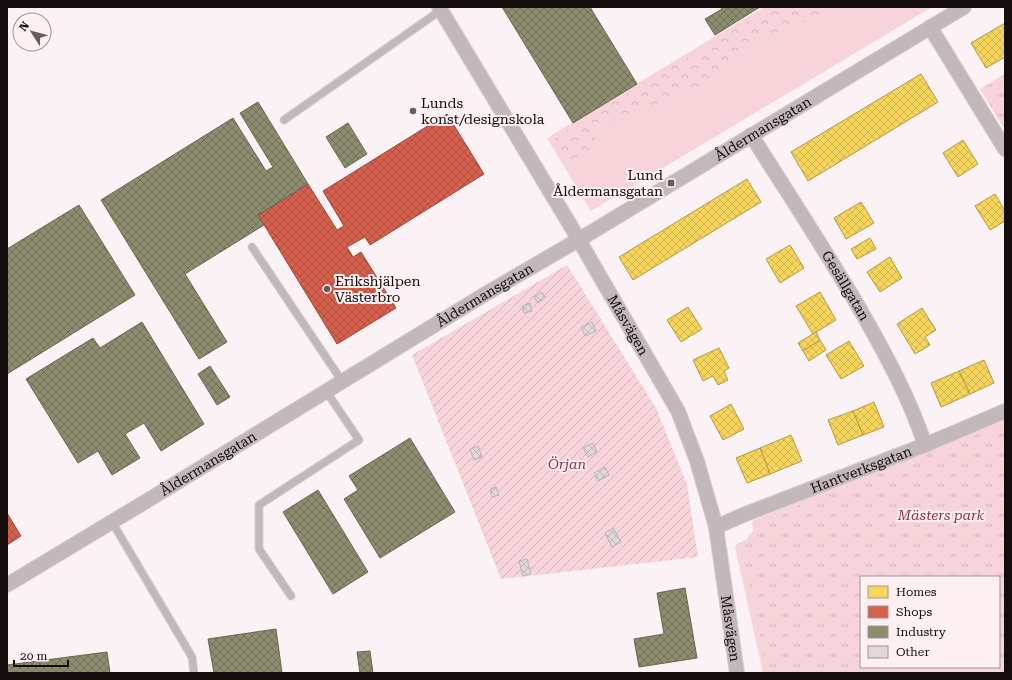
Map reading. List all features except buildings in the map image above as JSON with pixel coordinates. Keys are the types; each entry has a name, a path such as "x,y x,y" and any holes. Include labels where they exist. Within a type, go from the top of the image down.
{"street":[{"name":"Åldermansgatan","path":"7,585 486,293 964,7"},
{"name":"Måsvägen","path":"440,8 578,239 678,411 697,461 716,527 737,673"},
{"path":"930,27 1005,149"},
{"name":"Gesällgatan","path":"751,135 833,263 885,352 920,428 925,445"},
{"name":"Hantverksgatan","path":"716,527 743,514 925,445 1005,411"}],"lane":[{"path":"284,120 440,8"},
{"path":"252,247 342,381"},
{"path":"291,596 259,549 259,505 359,440 326,391"},
{"path":"112,522 192,657 194,673"}],"green space":[{"path":"764,7 932,7 591,211 547,138"},
{"path":"771,7 834,7 818,16 758,41 699,87 683,92 630,116 612,121 599,132 589,150 570,162 564,160 554,141 558,135"},
{"path":"1005,74 1005,130 980,89"},
{"name":"Örjan","path":"567,265 656,408 687,484 698,557 501,579 412,355"},
{"path":"1005,418 1005,428 756,530 753,529 752,522 754,520"},
{"name":"Mästers park","path":"1005,423 1005,673 767,673 741,547 760,521"},
{"path":"746,540 775,673 763,673 735,547 738,543"}],"place":[{"name":"Lunds konst/designskola","path":"413,111"},
{"name":"Lund Åldermansgatan","path":"671,183"},
{"name":"Erikshjälpen Västerbro","path":"327,289"}]}
